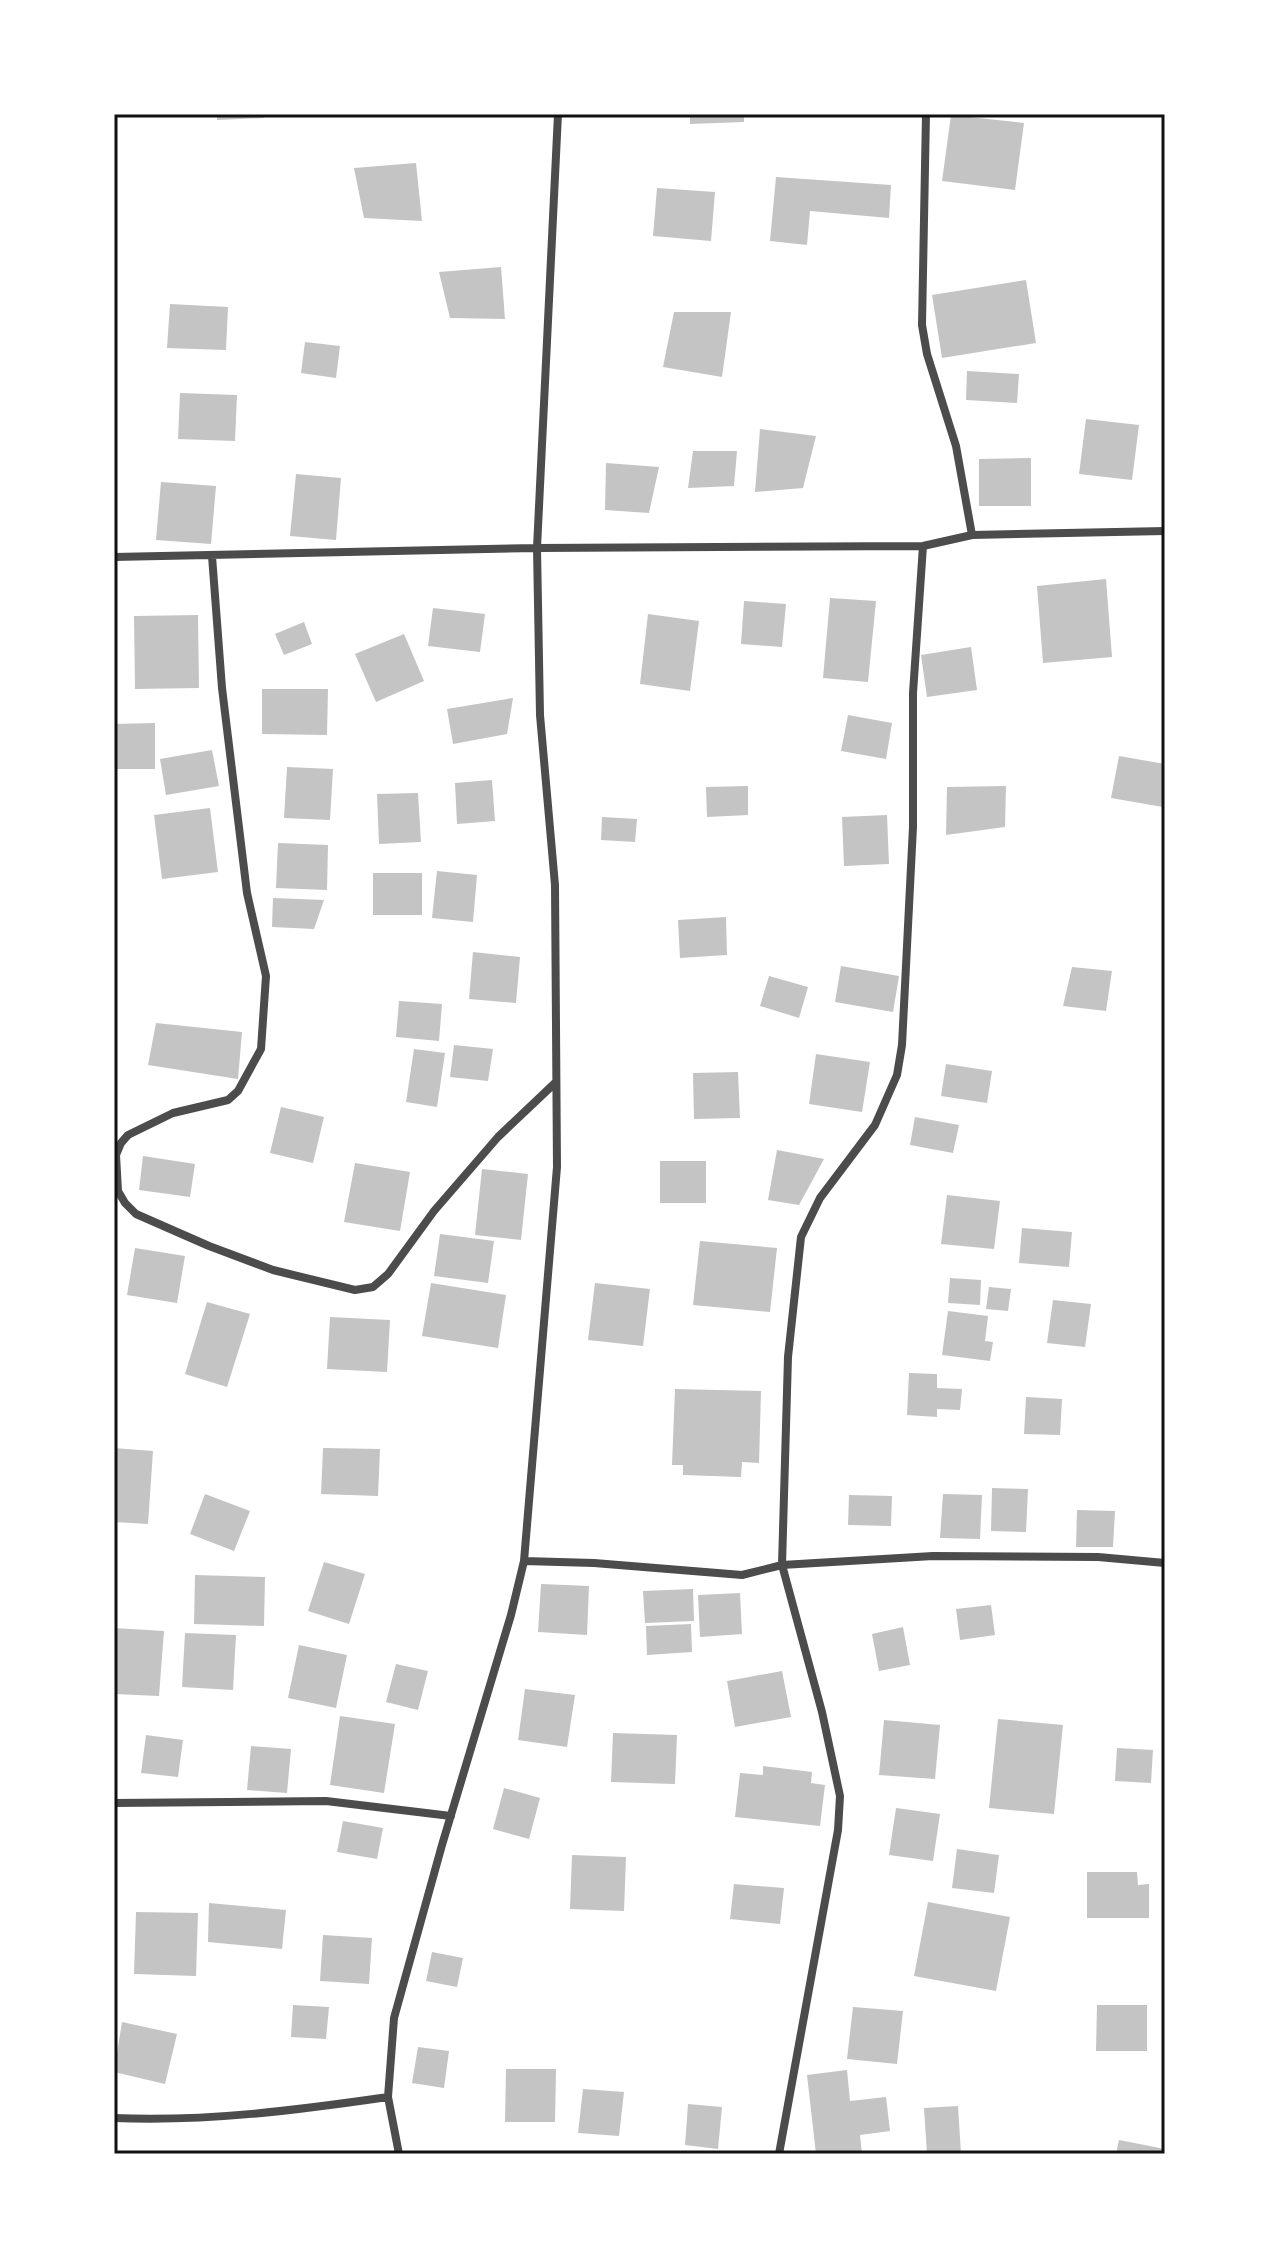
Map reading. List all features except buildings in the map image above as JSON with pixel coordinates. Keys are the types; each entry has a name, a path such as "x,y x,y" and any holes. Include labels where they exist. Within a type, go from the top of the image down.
{"street":[{"path":"399,2154 388,2097 394,2018 524,1561 557,1167 555,885 540,715 537,548 558,114"},
{"path":"926,114 922,325 927,354 956,446 972,535"},
{"path":"114,557 537,548 923,546 972,535 1165,531"},
{"path":"779,2154 838,1830 840,1796 822,1712 782,1565 788,1357 801,1237 820,1198 875,1125 897,1075 902,1045 913,827 913,693 923,546"},
{"path":"212,556 222,688 247,893 266,976 261,1049 238,1091 228,1100 173,1113 128,1135 116,1155 118,1191 125,1203 136,1214 273,1270 355,1290 373,1287 388,1274 434,1211 498,1137 556,1082"},
{"path":"524,1561 594,1563 742,1575 782,1565 933,1556 1098,1557 1165,1563"},
{"path":"114,1803 326,1801 451,1816"},
{"path":"114,2118 150,2120 295,2110 388,2097"}]}
